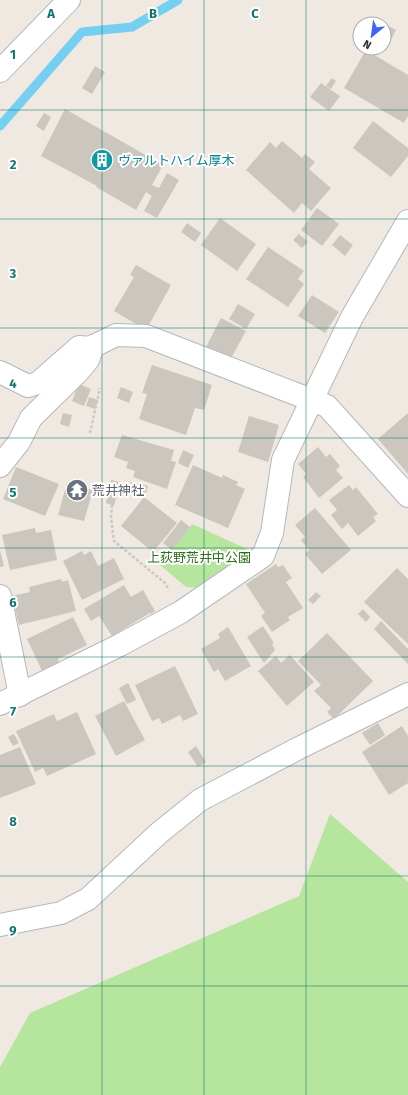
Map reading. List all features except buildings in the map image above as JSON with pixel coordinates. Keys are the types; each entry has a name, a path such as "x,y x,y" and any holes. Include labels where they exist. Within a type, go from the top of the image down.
{"street":[{"path":"0,71 69,0"},
{"path":"0,704 120,645 181,612 263,556 272,533 283,460 352,317 408,221"},
{"path":"0,372 28,386 38,383 79,347 90,348 116,335 146,336 312,402 327,406 408,496"},
{"path":"0,466 19,442 31,418 76,374 88,360 92,346"},
{"path":"0,596 20,695"},
{"path":"0,925 61,913 88,899 159,832 200,800 297,749 408,694"}],"path":[{"path":"90,433 100,395"},
{"path":"113,494 111,517 114,541 165,583 181,612"}],"green space":[{"name":"上荻野荒井中公園","path":"192,524 247,549 248,552 200,588 186,587 160,565"},
{"path":"330,814 408,882 408,1095 0,1095 0,1067 30,1013 299,896"}],"waterway":[{"path":"0,126 82,32 132,27 178,0"}],"place":[{"name":"ヴァルトハイム厚木","path":"102,160"},
{"name":"荒井神社","path":"77,490"}]}
